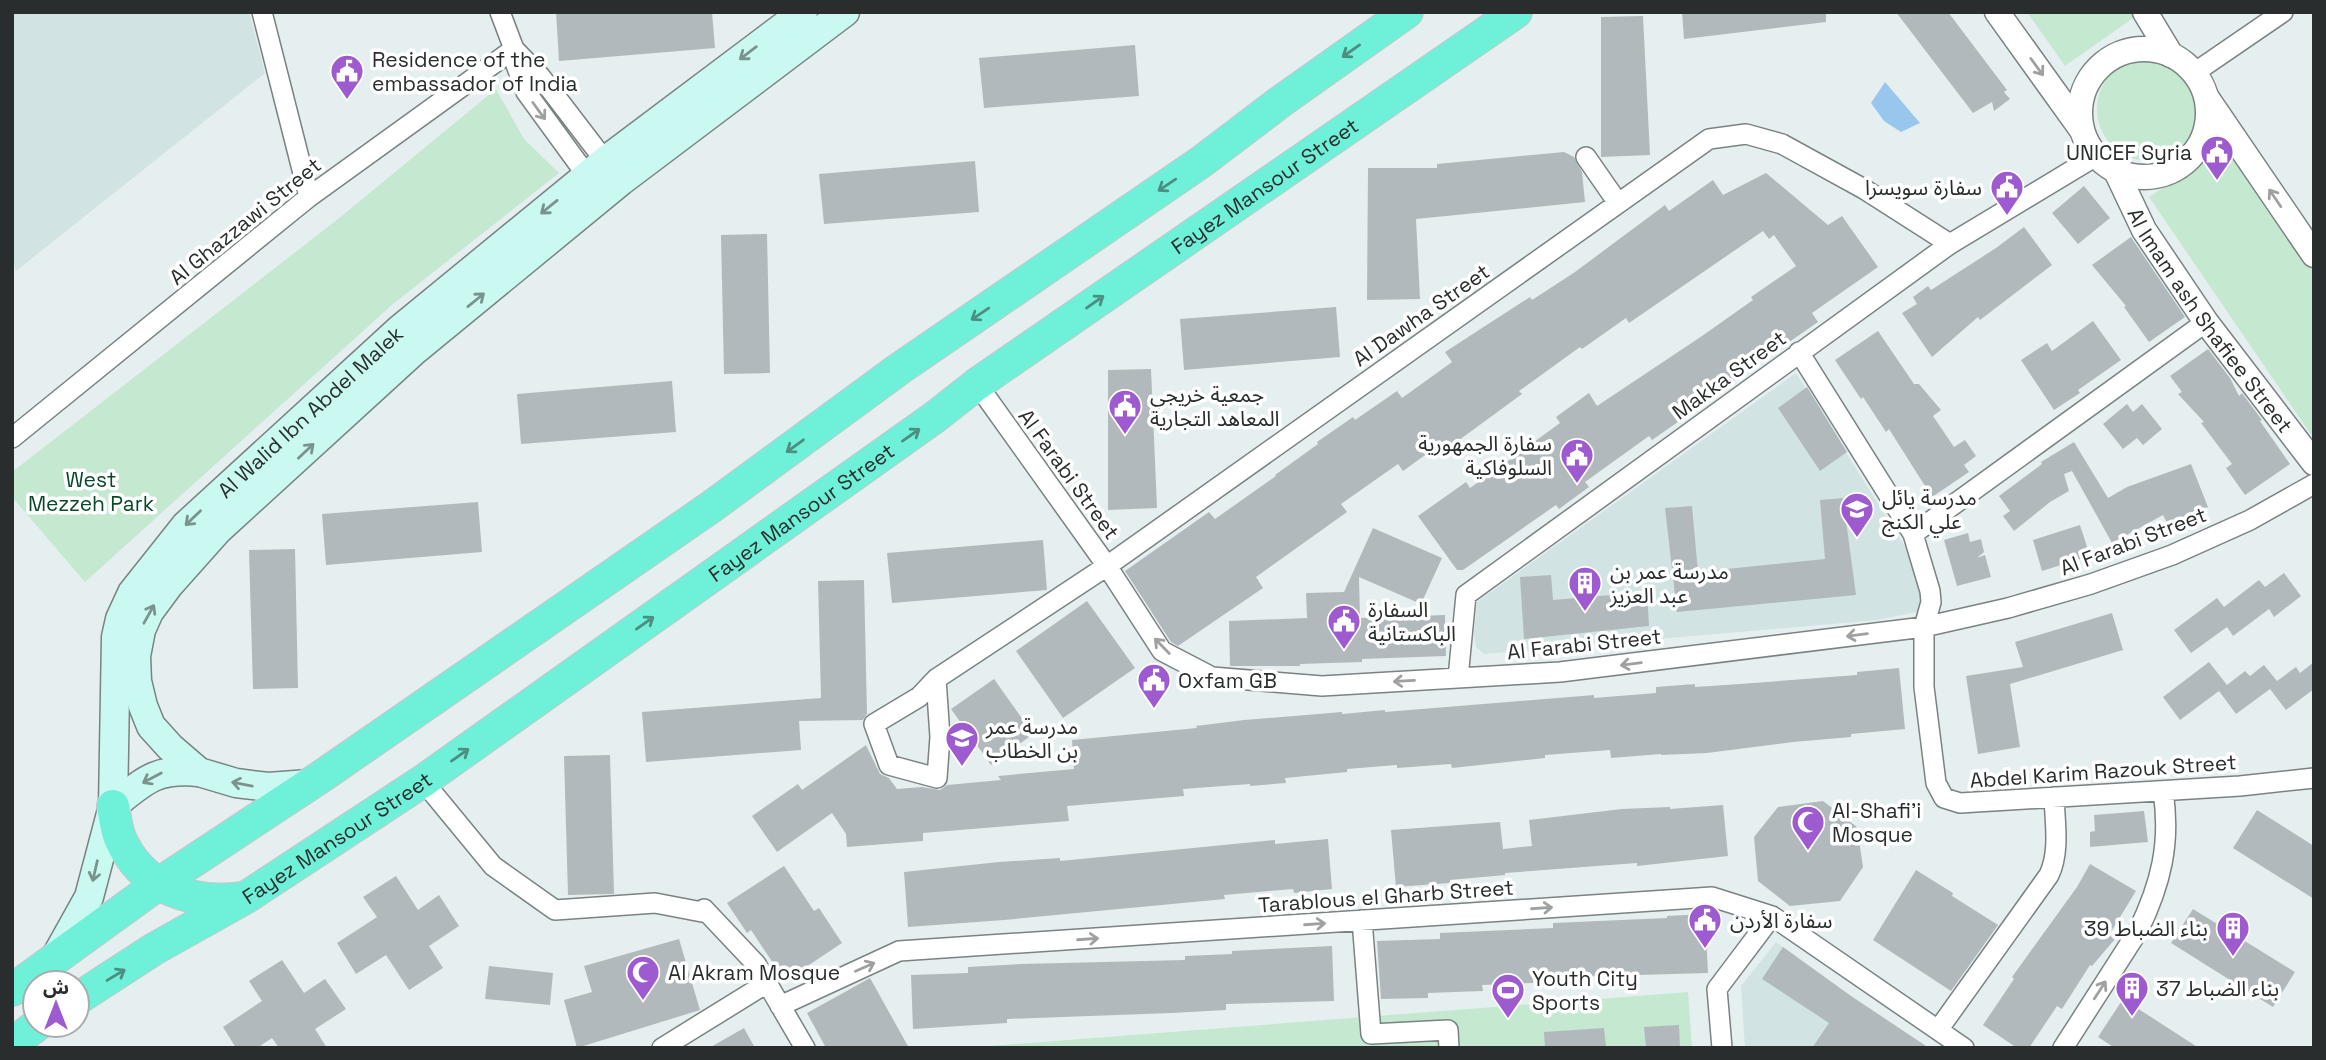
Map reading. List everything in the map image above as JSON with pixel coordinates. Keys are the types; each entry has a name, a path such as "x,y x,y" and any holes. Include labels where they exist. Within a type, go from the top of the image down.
{"highway":[{"path":"54,969 159,884 699,515 900,369 1201,162 1407,12"},
{"name":"Fayez Mansour Street","path":"91,990 154,949 245,898 424,781 924,425 977,384 1516,12"},
{"path":"113,806 119,836 143,873 159,884 190,898 220,901 245,898"}],"main road":[{"name":"Al Walid Ibn Abdel Malek","path":"309,784 250,786 199,772 170,747 151,726 137,681 136,656 141,630 149,612 218,530 604,179 803,12"},
{"name":"Al Walid Ibn Abdel Malek","path":"50,969 89,897 113,806 116,638 120,619 132,593 186,525 400,329 604,179 845,12"},
{"path":"116,741 151,726"},
{"path":"113,806 160,773 181,770 199,772"}],"street":[{"path":"262,12 309,197"},
{"path":"500,12 514,49 540,76 604,179"},
{"path":"1997,12 2081,129 2096,156 2116,171 2136,177 2157,176 2184,163 2203,139 2208,119 2207,98"},
{"path":"2145,12 2171,55"},
{"path":"2194,73 2283,12"},
{"name":"Al Ghazzawi Street","path":"12,438 309,197 514,49"},
{"path":"2081,129 2080,105 2088,82 2103,64 2124,52 2147,49 2171,55 2194,73 2207,98 2313,253"},
{"name":"Al Dawha Street","path":"936,679 940,737 937,778 889,765 874,724 919,697 936,679 1107,566 1709,139 1746,134 1782,144 1864,189 1950,244"},
{"name":"Makka Street","path":"1458,678 1466,595 1950,244 2096,156"},
{"path":"1586,157 1618,203"},
{"name":"Al Imam ash Shafiee Street","path":"2116,171 2144,230 2206,322 2314,463"},
{"path":"1913,534 2206,322"},
{"path":"1799,352 1913,534 1930,591 1931,602 1924,626"},
{"name":"Al Farabi Street","path":"977,384 1107,566 1162,651 1212,677 1322,686 1560,673 1924,626 2020,605 2091,584 2172,555 2250,520 2314,484"},
{"name":"Abdel Karim Razouk Street","path":"1924,626 1924,687 1936,783 1944,798 1960,803 2163,791 2314,778"},
{"path":"424,781 494,866 555,910 656,903 702,912 704,909 756,964 805,1048"},
{"path":"2063,1048 2138,931 2148,910 2162,866 2166,843 2167,820 2163,791"},
{"path":"1938,1030 2049,875 2055,853 2054,797"},
{"name":"Tarablous el Gharb Street","path":"780,1006 899,951 1712,897 1772,916 1964,1048"},
{"path":"1722,1048 1717,989 1772,916"},
{"path":"1362,920 1371,1034 1448,1030 1449,1048"},
{"path":"662,1048 767,983"}],"shaded area":[{"path":"12,12 249,12 265,73 16,271 12,257"},
{"path":"1796,373 1926,580 1921,611 1878,620 1484,654 1476,647 1474,635 1477,602"},
{"path":"1776,942 1929,1048 1745,1048 1741,986"}],"green space":[{"path":"2027,12 2134,12 2136,16 2065,66"},
{"path":"2149,57 2169,61 2186,72 2197,89 2201,109 2197,129 2186,146 2169,157 2149,161 2129,157 2112,146 2101,129 2097,109 2101,89 2112,72 2129,61"},
{"name":"West Mezzeh Park","path":"496,89 524,139 559,173 393,304 85,582 12,497 12,472 338,219"},
{"path":"2234,141 2314,258 2314,439 2149,197"},
{"name":"Youth City Sports","path":"1688,992 1692,1048 964,1048"}],"water":[{"path":"1885,82 1920,123 1901,132 1884,121 1871,103"}],"building":[{"path":"556,12 712,12 715,48 559,61"},
{"path":"1682,12 1826,12 1826,22 1684,39"},
{"path":"1896,12 1948,12 2007,90 2004,92 2010,99 1994,111 1992,102 1973,113"},
{"path":"1643,16 1650,155 1601,157 1601,17"},
{"path":"1135,45 1139,96 984,108 979,58"},
{"path":"1564,152 1574,157 1582,172 1585,202 1416,219 1420,299 1367,300 1368,168 1437,168 1437,164"},
{"path":"975,161 979,212 824,224 819,174"},
{"path":"1766,173 1828,225 1842,216 1878,267 1812,313 1818,322 1652,440 1649,436 1585,482 1589,487 1559,509 1556,505 1463,570 1457,570 1418,516 1466,482 1470,488 1519,453 1560,423 1556,417 1589,393 1597,406 1702,336 1796,266 1774,235 1769,239 1763,231 1629,323 1626,318 1582,349 1580,347 1519,391 1522,394 1451,446 1446,440 1403,471 1398,464 1341,504 1347,512 1256,577 1263,588 1178,646 1171,642 1125,571 1209,512 1215,519 1353,417 1355,420 1397,391 1402,398 1452,362 1445,352 1530,297 1532,300 1575,272 1665,205 1669,211 1713,180 1723,195"},
{"path":"2084,186 2110,218 2078,244 2052,213"},
{"path":"2024,227 2052,265 1980,320 1978,317 1932,357 1902,313 1917,304 1913,297 1928,286 1931,290"},
{"path":"767,234 770,373 724,374 721,235"},
{"path":"2131,237 2185,317 2149,342 2124,307 2126,306 2092,265"},
{"path":"1336,307 1340,357 1184,370 1180,319"},
{"path":"2093,321 2121,360 2054,410 2021,360 2047,343 2052,351"},
{"path":"1878,331 1914,384 1919,384 1941,410 1933,416 1954,447 1965,440 1976,456 1964,465 1969,472 1932,497 1889,429 1886,432 1835,360"},
{"path":"2208,349 2230,378 2239,396 2242,393 2262,420 2260,421 2290,464 2245,495 2226,468 2232,464 2201,423 2204,422 2178,394 2182,392 2170,376"},
{"path":"1151,369 1157,508 1108,510 1108,370"},
{"path":"672,381 676,432 521,444 517,394"},
{"path":"1807,387 1847,452 1820,471 1778,408"},
{"path":"2127,404 2133,412 2142,404 2162,429 2143,445 2137,438 2123,449 2103,424"},
{"path":"2074,442 2108,498 2127,487 2191,464 2208,507 2167,523 2163,515 2112,543 2072,471 2064,474 2069,491 2050,502 2014,531 2003,516 2010,511 1999,496 2042,464 2041,462"},
{"path":"1843,498 1856,595 1677,612 1665,508 1692,506 1698,572 1825,559 1820,500"},
{"path":"478,502 482,552 326,565 322,514"},
{"path":"2080,525 2090,556 2042,571 2033,540"},
{"path":"1373,528 1442,558 1421,604 1359,577 1360,618 1445,615 1446,656 1362,659 1362,662 1300,666 1230,666 1229,621 1307,618 1306,593 1344,592"},
{"path":"1968,533 1970,542 1981,539 1984,552 1977,558 1985,555 1991,577 1957,586 1944,540"},
{"path":"1043,540 1047,590 892,603 887,553"},
{"path":"295,549 298,688 253,689 249,550"},
{"path":"2284,573 2301,596 2274,617 2269,609 2233,636 2227,627 2191,653 2174,630 2217,598 2224,607 2259,580 2265,587"},
{"name":"مدرسة عمر بن عبد العزيز","path":"1551,575 1553,600 1647,592 1649,626 1524,639 1520,577"},
{"path":"864,580 867,714 863,720 799,721 801,750 646,762 642,712 821,698 818,581"},
{"path":"1087,601 1135,668 1063,718 1016,651"},
{"path":"2112,613 2123,650 2010,684 2020,747 1978,754 1966,676 2023,667 2015,642"},
{"path":"2209,662 2227,685 2245,671 2250,676 2264,665 2277,681 2296,667 2300,673 2314,662 2314,689 2286,710 2270,689 2236,714 2219,691 2180,720 2163,697"},
{"path":"1899,668 1905,729 1851,734 1851,737 1707,753 1611,758 1610,750 1545,755 1545,758 1452,768 1451,764 1347,769 1347,772 1285,778 1286,783 1183,789 1184,796 1067,806 1069,821 923,833 923,841 847,847 846,834 832,813 777,852 752,816 798,784 802,790 866,745 880,774 889,778 897,789 922,787 940,790 947,785 1001,780 998,776 1074,769 1072,740 1197,728 1196,726 1244,720 1594,695 1594,698 1656,693 1656,687 1695,684 1695,687 1857,675 1857,672"},
{"path":"994,679 1033,734 991,765 951,709"},
{"path":"610,755 614,894 568,895 564,756"},
{"name":"Al-Shafi'i Mosque","path":"1823,801 1857,827 1863,867 1840,901 1790,906 1758,881 1754,837 1778,807"},
{"path":"1723,805 1728,856 1637,866 1637,863 1505,873 1450,880 1450,883 1396,887 1391,830 1500,822 1503,849 1532,846 1529,820 1622,809"},
{"path":"2257,810 2314,846 2314,899 2233,848"},
{"path":"2144,811 2148,842 2090,847 2090,832 2095,831 2094,815"},
{"path":"1328,839 1332,889 1294,893 1293,889 1224,895 1225,899 908,927 904,872 999,862 1060,858 1060,861 1275,840 1275,844"},
{"path":"2090,864 2136,891 2109,935 2115,939 2092,966 2090,965 2062,1009 2057,1006 2029,1048 2017,1048 1983,1025 2014,979 2012,977 2077,887"},
{"path":"784,866 814,911 819,908 842,943 785,981 751,930 747,933 727,903"},
{"path":"1916,870 1998,925 1951,991 1873,940"},
{"path":"396,876 418,910 439,895 459,926 429,946 443,968 409,990 386,955 356,974 337,943 377,917 363,897"},
{"name":"بناء الضباط 39","path":"2193,909 2295,972 2273,1007 2171,943"},
{"path":"1705,914 1708,973 1533,978 1533,983 1482,985 1483,991 1428,993 1428,998 1381,999 1377,941 1440,939 1440,933 1553,928 1553,923"},
{"path":"679,939 700,1010 577,1048 564,1000 592,992 584,966"},
{"path":"1332,946 1334,1001 1226,1004 1226,1010 1007,1019 1007,1023 913,1029 911,975 968,973 968,967 1185,960 1185,956 1232,954 1232,951"},
{"path":"1783,947 1929,1048 1812,1048 1829,1023 1762,979"},
{"path":"282,960 304,993 325,979 346,1009 315,1029 327,1048 279,1048 272,1038 257,1048 236,1048 223,1027 262,1001 249,981"},
{"path":"489,966 553,973 550,1005 485,999"},
{"path":"870,978 909,1048 826,1048 807,1013"},
{"name":"بناء الضباط 37","path":"2123,999 2199,1048 2115,1048 2098,1037"},
{"path":"1679,1025 1680,1048 1646,1048 1644,1027"},
{"path":"744,1028 755,1048 709,1048"},
{"path":"1604,1028 1606,1048 1545,1048 1544,1032"}],"place":[{"name":"Residence of the embassador of India","path":"347,101"},
{"name":"UNICEF Syria","path":"2217,182"},
{"name":"سفارة سويسرا","path":"2007,217"},
{"name":"جمعية خريجي المعاهد التجارية","path":"1125,436"},
{"name":"سفارة الجمهورية السلوفاكية","path":"1577,485"},
{"name":"مدرسة يائل علي الكنج","path":"1857,539"},
{"name":"مدرسة عمر بن عبد العزيز","path":"1585,613"},
{"name":"السفارة الباكستانية","path":"1344,651"},
{"name":"Oxfam GB","path":"1154,710"},
{"name":"مدرسة عمر بن الخطاب","path":"962,768"},
{"name":"Al-Shafi'i Mosque","path":"1808,852"},
{"name":"سفارة الأردن","path":"1705,950"},
{"name":"بناء الضباط 39","path":"2233,958"},
{"name":"Al Akram Mosque","path":"643,1002"},
{"name":"بناء الضباط 37","path":"2132,1018"},
{"name":"Youth City Sports","path":"1508,1020"}]}
